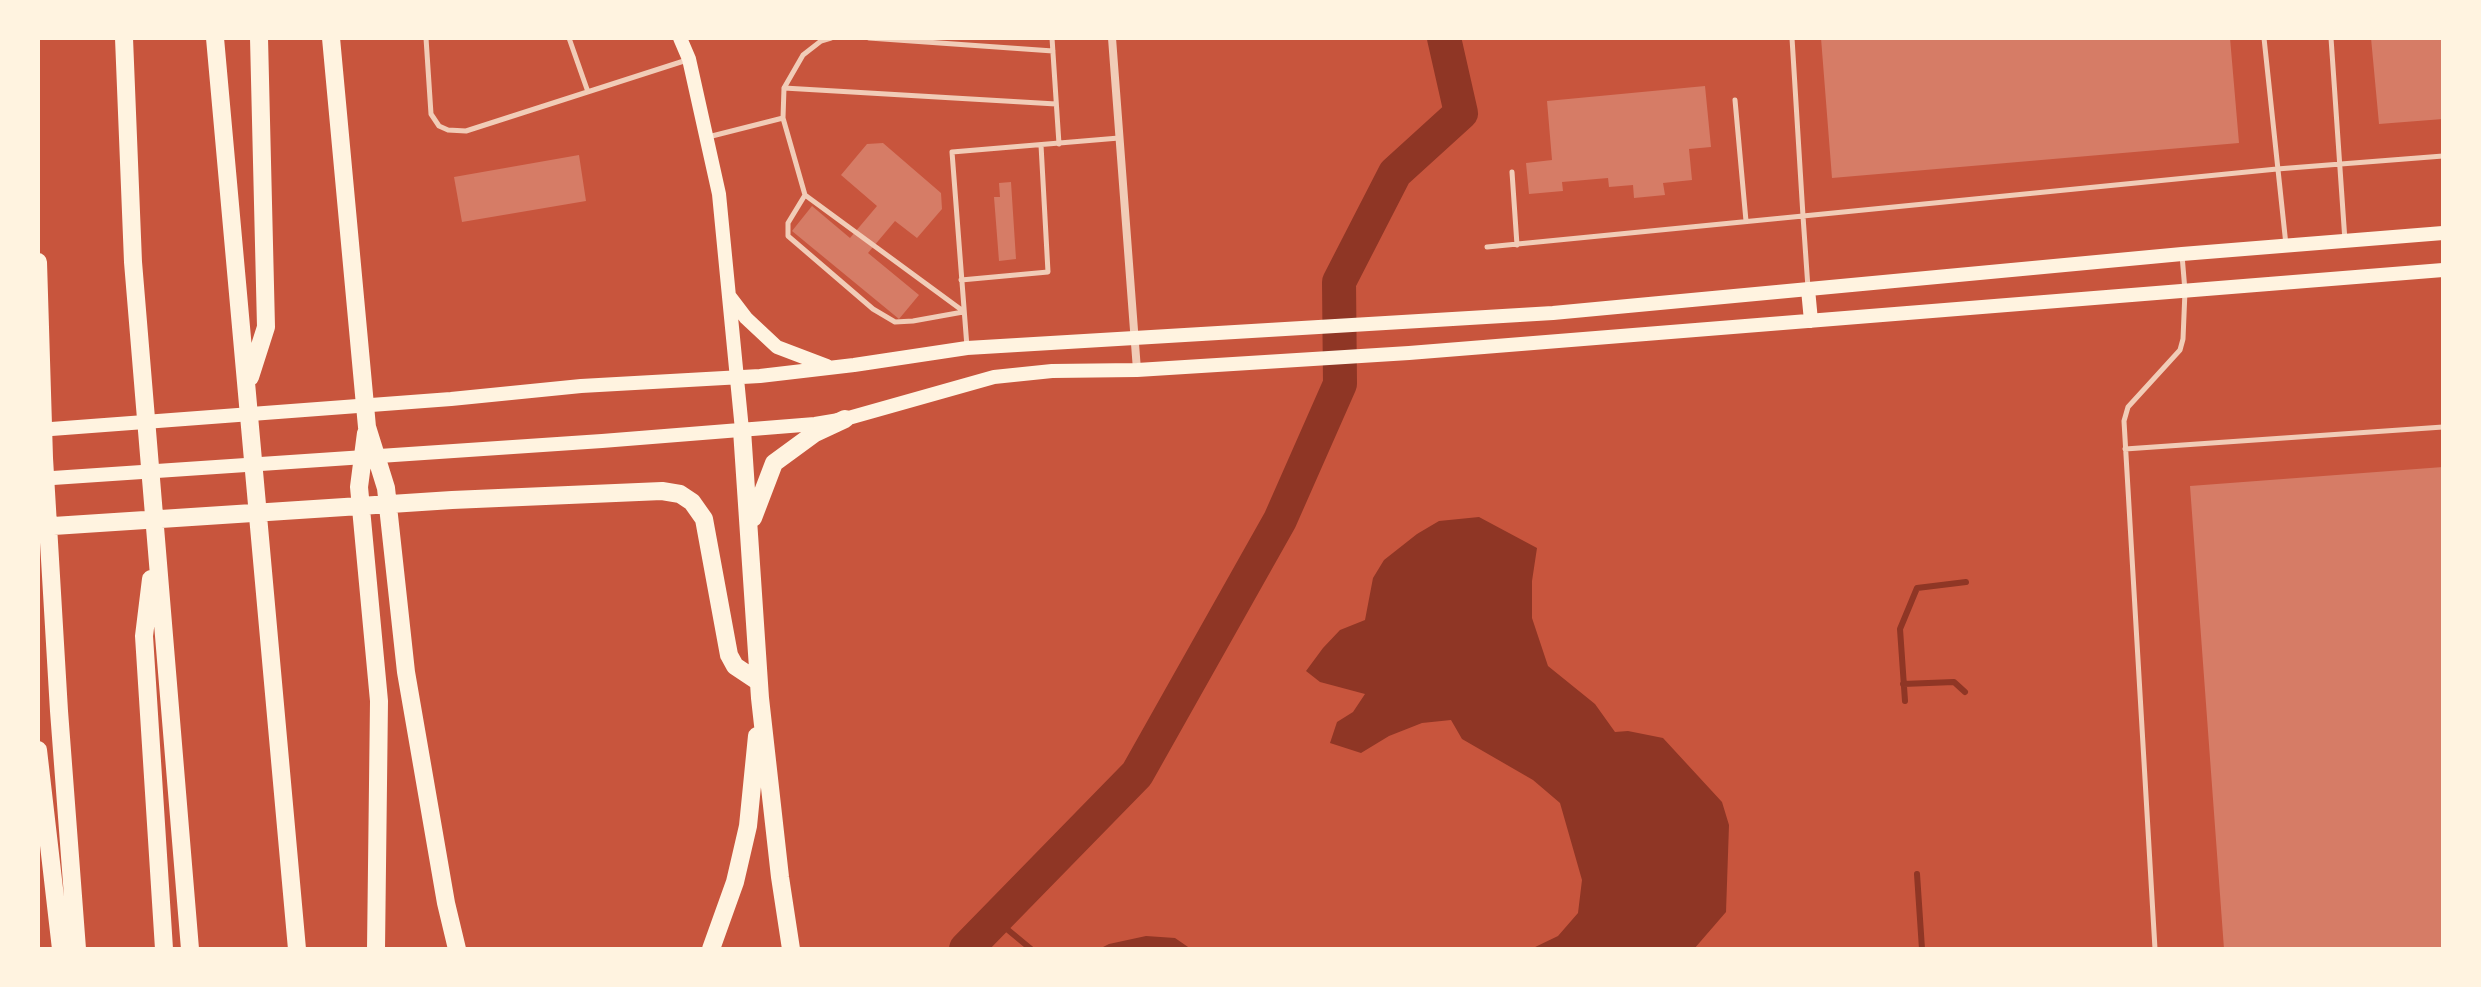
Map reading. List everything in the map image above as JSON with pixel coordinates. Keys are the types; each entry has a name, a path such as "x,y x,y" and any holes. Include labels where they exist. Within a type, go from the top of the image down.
{"highway":[{"path":"124,38 133,262 190,949"},
{"path":"215,38 297,949"},
{"path":"248,383 266,327 259,38"},
{"path":"331,38 367,427 386,488 406,672 446,903 457,949"},
{"path":"38,262 44,458 77,949"},
{"path":"750,528 774,463 815,433 845,419"},
{"path":"367,427 359,487 379,701 376,949"},
{"path":"742,430 759,690 791,949"},
{"path":"38,527 400,503 662,491 680,494 692,502 704,519 729,655 735,666 759,690 755,772 748,826 735,882 711,949"},
{"path":"156,541 144,636 164,949"},
{"path":"38,750 61,949"}],"main road":[{"path":"680,38 689,59 719,194 742,430"},
{"path":"38,430 581,386 737,378 967,348 1553,313 2182,254 2443,233"},
{"path":"38,479 742,430 845,419 994,377 1052,371 1137,370 1409,353 2443,270"},
{"path":"1808,289 1811,321"},
{"path":"730,297 746,318 777,347 831,367"}],"street":[{"path":"1112,38 1137,370"}],"lane":[{"path":"426,38 431,114 439,126 448,130 466,131 689,59"},
{"path":"569,38 588,92"},
{"path":"831,38 821,41 803,55 784,88 783,118 805,195 963,312"},
{"path":"869,38 1053,51"},
{"path":"1052,38 1059,144"},
{"path":"1792,38 1808,289"},
{"path":"2264,38 2286,246"},
{"path":"2331,38 2345,242"},
{"path":"784,88 1056,104"},
{"path":"1735,100 1746,221"},
{"path":"707,137 783,118"},
{"path":"967,348 952,152 1119,138"},
{"path":"961,280 1048,272 1041,145"},
{"path":"1487,247 2277,169 2443,156"},
{"path":"1512,172 1517,245"},
{"path":"805,195 788,223 788,236 873,309 895,322 963,312"},
{"path":"2155,949 2124,421 2128,407 2180,350 2185,291 2182,254"},
{"path":"2125,449 2443,427"}],"shaded area":[{"path":"1479,517 1537,548 1532,581 1532,618 1548,666 1595,704 1615,732 1628,731 1663,738 1722,802 1729,825 1726,912 1694,949 1531,949 1558,936 1578,913 1582,880 1560,803 1533,780 1462,739 1451,720 1422,723 1389,736 1361,753 1330,743 1337,722 1353,712 1365,694 1320,682 1306,671 1340,630 1365,620 1373,578 1384,560 1439,521"},
{"path":"1146,936 1175,938 1191,949 1099,949 1109,944"}],"building":[{"path":"1821,38 2230,38 2239,143 1832,178"},
{"path":"2371,38 2443,38 2443,119 2379,124"},
{"path":"1705,86 1711,147 1689,149 1692,180 1663,183 1665,195 1634,198 1633,185 1609,187 1608,178 1562,182 1563,191 1529,194 1526,163 1552,160 1547,101"},
{"path":"883,143 941,193 942,209 917,238 895,221 868,253 919,295 899,319 792,231 812,206 850,238 877,206 841,175 867,144"},
{"path":"579,155 586,201 462,222 454,177"},
{"path":"1011,182 1016,259 999,261 994,197 1000,197 999,183"},
{"path":"2443,467 2443,949 2224,949 2190,486"}],"waterway":[{"path":"966,949 1137,774 1280,520 1340,384 1339,282 1395,173 1461,113 1444,38"},
{"path":"1905,701 1900,629 1917,588 1966,582"},
{"path":"1903,684 1954,682 1965,692"},
{"path":"1917,874 1922,949"},
{"path":"996,920 1031,949"}]}
